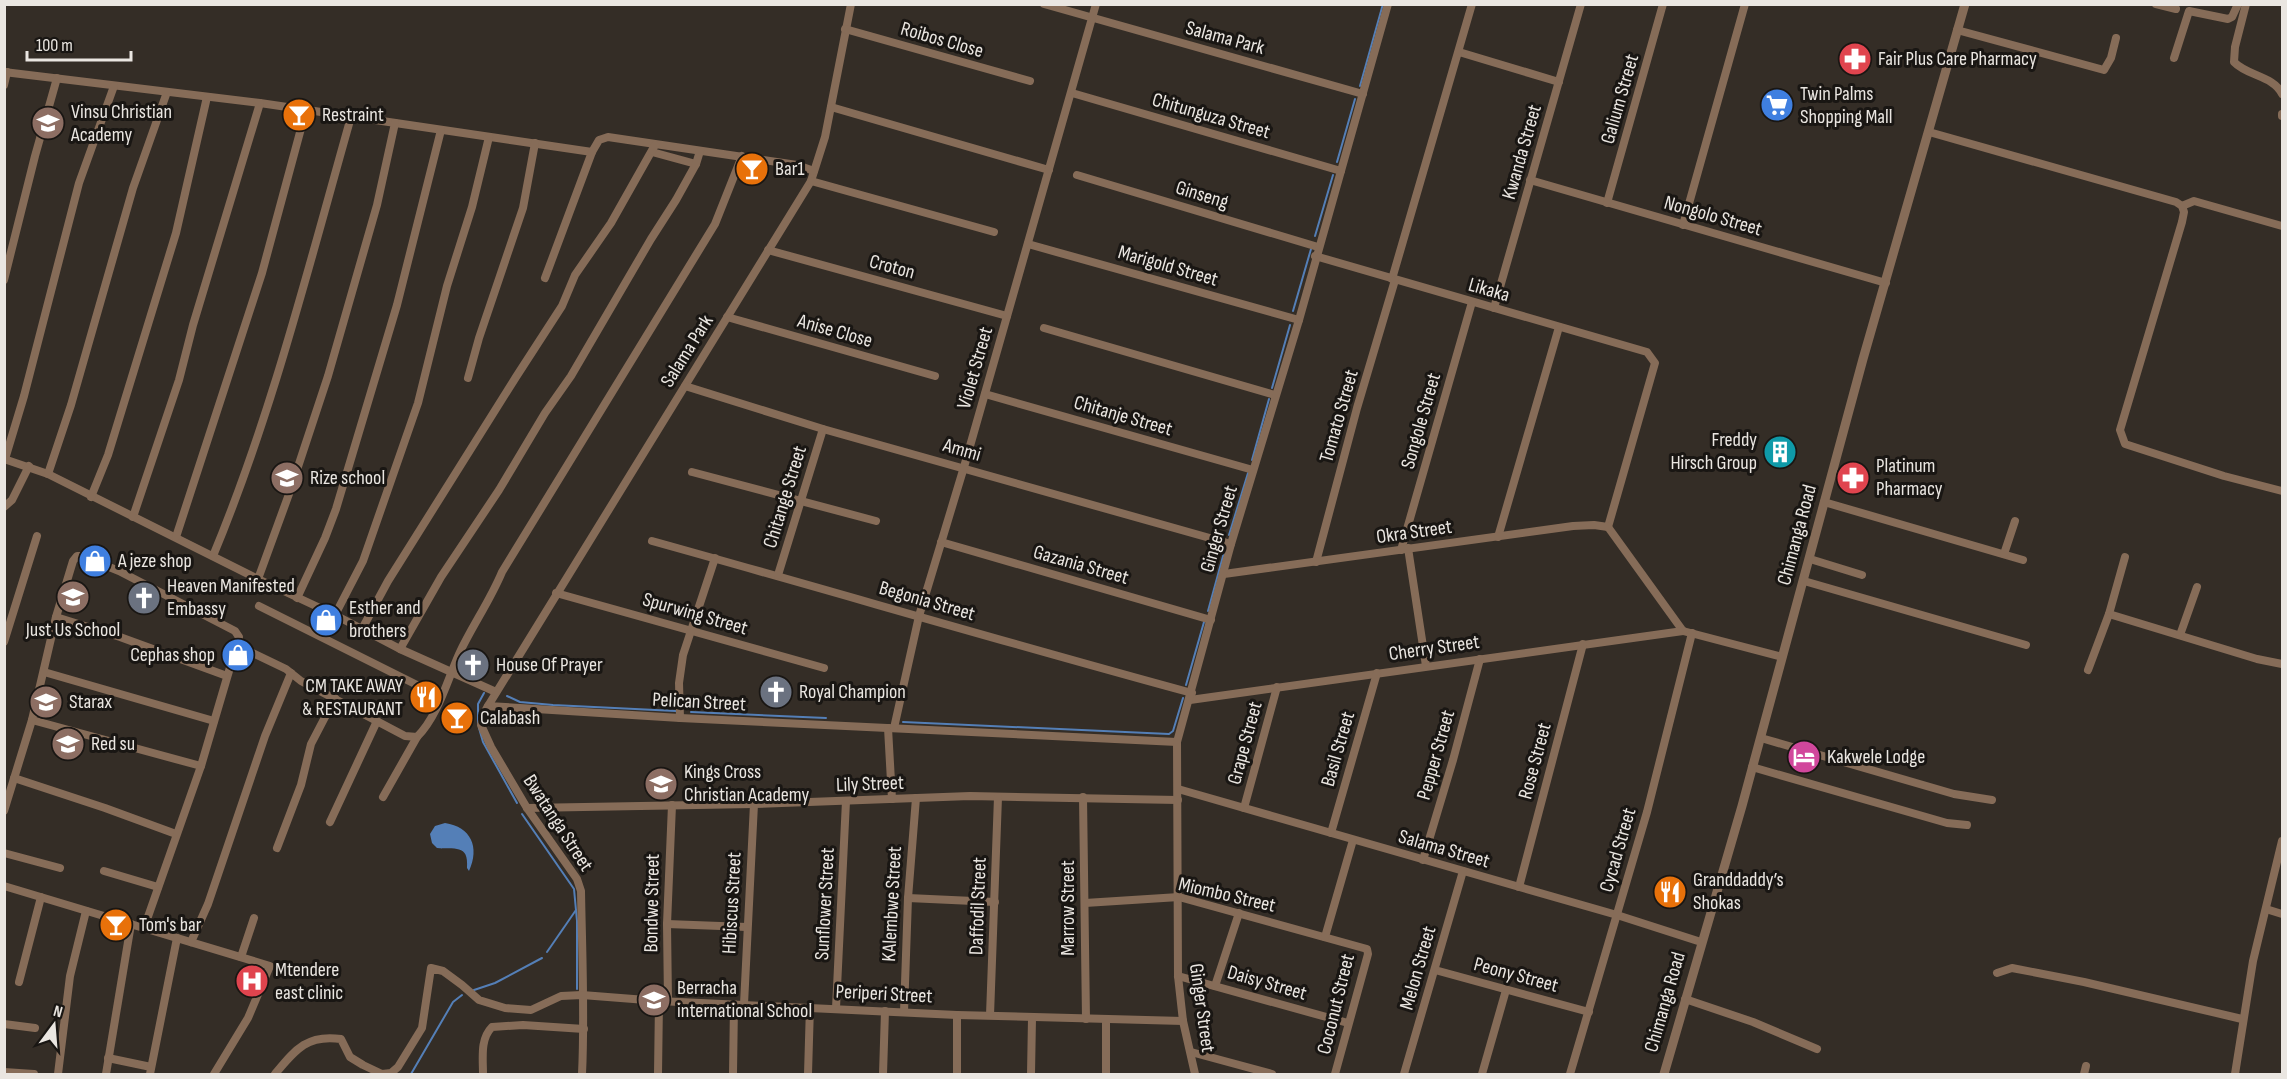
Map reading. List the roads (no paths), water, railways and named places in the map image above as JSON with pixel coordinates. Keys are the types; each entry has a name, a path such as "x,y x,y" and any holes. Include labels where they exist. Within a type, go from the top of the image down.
{"street":[{"name":"Salama Park","path":"496,692 811,181 831,107 851,4"},
{"name":"Salama Park","path":"1044,4 1363,93"},
{"name":"Violet Street","path":"892,799 891,728 919,616 964,467 1096,4"},
{"name":"Ginger Street","path":"1195,1074 1183,1022 1178,976 1177,742 1231,544 1299,320 1315,256 1388,4"},
{"name":"Tomato Street","path":"1316,562 1357,408 1472,4"},
{"name":"Kwanda Street","path":"1494,308 1581,4"},
{"name":"Galium Street","path":"1607,203 1664,4"},
{"path":"1683,225 1745,4"},
{"name":"Chimanga Road","path":"1664,1074 1761,738 1860,370 1965,4"},
{"path":"2156,4 2176,9"},
{"path":"2174,58 2189,11 2228,19 2232,17 2238,4"},
{"path":"2246,4 2235,47 2234,62 2248,73 2274,84 2283,94"},
{"name":"Roibos Close","path":"845,29 1030,81"},
{"path":"1957,30 2104,70 2111,58 2116,38"},
{"path":"1459,52 1559,82"},
{"path":"4,85 6,72 260,103 592,152"},
{"path":"4,280 57,78"},
{"path":"114,86 79,183 30,373 5,459 48,474 400,649 496,692 488,706"},
{"path":"48,474 71,405 133,188 166,92"},
{"name":"Chitunguza Street","path":"1071,93 1341,171"},
{"path":"91,497 108,455 176,233 207,97"},
{"path":"133,517 179,380 193,325 260,103"},
{"path":"831,107 1049,170"},
{"path":"177,537 262,273 306,110"},
{"path":"213,556 234,505 268,407 351,117"},
{"path":"258,579 328,376 377,205 395,123"},
{"path":"297,598 336,509 397,305 441,130"},
{"path":"1929,132 2176,202 2182,206 2184,212 2182,222 2120,430 2121,439 2125,444 2224,476 2283,491"},
{"path":"335,615 363,561 418,403 447,286 472,207 489,137"},
{"path":"545,278 592,152 599,140 608,137 654,148 696,164"},
{"path":"468,378 479,338 523,208 535,143"},
{"path":"654,148 742,156 797,165 814,171"},
{"path":"362,629 388,581 562,306 575,275 611,224 654,148"},
{"path":"400,649 441,577 499,490 521,450 572,376 696,164 700,151"},
{"path":"383,797 441,697 459,653 491,598 502,572 715,224 742,156"},
{"name":"Ginseng","path":"1077,175 1318,247"},
{"name":"Nongolo Street","path":"1530,180 1886,283"},
{"path":"811,181 994,232"},
{"path":"2182,206 2194,201 2283,226"},
{"name":"Marigold Street","path":"1028,244 1299,320"},
{"name":"Croton","path":"768,250 1007,316"},
{"name":"Likaka","path":"1315,256 1647,352 1653,357 1655,363 1608,527"},
{"name":"Songole Street","path":"1405,549 1472,302"},
{"name":"Anise Close","path":"727,317 935,376"},
{"path":"1498,537 1559,327"},
{"path":"1044,328 1275,395"},
{"name":"Ammi","path":"685,386 823,429 1231,544"},
{"name":"Chitanje Street","path":"985,394 1253,470"},
{"name":"Chitange Street","path":"778,575 823,429"},
{"path":"4,507 12,500 29,466"},
{"path":"692,472 876,521"},
{"path":"1824,502 2024,560"},
{"path":"2004,554 2015,521"},
{"name":"Okra Street","path":"1224,574 1573,526 1608,527"},
{"path":"1608,527 1683,631"},
{"path":"4,642 37,536"},
{"name":"Begonia Street","path":"652,541 778,575 1191,696"},
{"name":"Gazania Street","path":"941,542 1211,621"},
{"path":"1405,549 1426,666"},
{"path":"4,811 32,720 56,617 73,561 77,556 119,571 235,631 238,634 236,645 201,766 144,928"},
{"path":"2088,670 2109,614 2125,557"},
{"path":"680,718 679,682 683,655 715,558"},
{"path":"1810,559 1862,575"},
{"path":"1804,581 2026,645"},
{"path":"2180,635 2197,587"},
{"name":"Spurwing Street","path":"556,593 824,668"},
{"path":"259,606 441,697"},
{"path":"2109,614 2257,659 2283,664"},
{"path":"56,617 120,637 227,676"},
{"name":"Cherry Street","path":"1191,696 1277,687 1683,631 1782,657"},
{"name":"Cycad Street","path":"1570,1074 1647,812 1692,633"},
{"name":"Rose Street","path":"1519,887 1583,644"},
{"path":"236,645 286,669 405,736 417,737"},
{"name":"Pepper Street","path":"1423,860 1454,760 1480,659"},
{"path":"44,672 214,721"},
{"path":"191,942 208,904 265,736 291,673"},
{"name":"Basil Street","path":"1331,833 1377,673"},
{"name":"Grape Street","path":"1244,808 1277,687"},
{"path":"277,848 301,785 311,744 335,698"},
{"name":"Pelican Street","path":"488,706 680,718 1177,742"},
{"name":"Bwatanga Street","path":"488,706 481,725 491,747 527,808 577,879 581,891 582,995 585,1029 582,1074"},
{"path":"32,720 201,766"},
{"path":"330,822 377,721"},
{"path":"1761,738 1954,794 1992,800"},
{"path":"1752,767 1947,823 1967,825"},
{"path":"14,778 176,834"},
{"name":"Salama Street","path":"1178,789 1617,915 1701,942"},
{"name":"Daffodil Street","path":"990,1015 998,797"},
{"name":"Lily Street","path":"527,808 754,804 916,798 1083,797 1178,800"},
{"name":"Marrow Street","path":"1083,797 1086,1019"},
{"name":"KAlembwe Street","path":"904,1012 908,898 916,798"},
{"name":"Sunflower Street","path":"836,1008 846,801"},
{"name":"Hibiscus Street","path":"744,1004 754,804"},
{"name":"Bondwe Street","path":"658,1074 668,924 672,805"},
{"path":"1325,937 1353,840"},
{"path":"2235,1074 2242,1019 2283,841"},
{"path":"4,853 60,868"},
{"name":"Melon Street","path":"1404,1074 1463,871"},
{"path":"104,872 158,887"},
{"path":"4,886 270,966 248,1018 214,1074"},
{"path":"20,982 41,897"},
{"name":"Miombo Street","path":"1085,903 1179,897 1325,937"},
{"path":"908,898 995,902"},
{"path":"2266,909 2283,914"},
{"path":"58,1074 70,976 86,911"},
{"path":"1215,986 1239,913"},
{"path":"241,957 254,918"},
{"path":"106,1074 131,924"},
{"path":"668,924 747,927"},
{"name":"Coconut Street","path":"1325,937 1367,949 1368,954 1335,1074"},
{"path":"108,1058 151,1071 177,938"},
{"name":"Periperi Street","path":"275,1074 287,1058 305,1044 327,1037 342,1040 350,1057 363,1065 382,1074 391,1073 398,1067 422,1028 431,968 443,971 478,1000 505,1008 531,1010 561,996 582,995 957,1015 1183,1022"},
{"path":"1997,973 2012,968 2084,982 2242,1019"},
{"name":"Peony Street","path":"1435,970 1588,1012"},
{"name":"Daisy Street","path":"1178,976 1348,1023"},
{"path":"1482,1074 1506,990"},
{"path":"1684,999 1753,1022 1817,1049"},
{"path":"733,1074 734,1004"},
{"path":"808,1074 810,1006"},
{"path":"883,1074 885,1011"},
{"path":"957,1015 957,1074"},
{"path":"1031,1074 1032,1018"},
{"path":"1106,1020 1106,1074"},
{"path":"4,1024 35,1028"},
{"path":"483,1074 483,1042 486,1032 492,1026 523,1025 585,1029"},
{"path":"1191,1052 1272,1074"},
{"path":"4,1072 34,1074"}],"water":[{"path":"445,823 461,829 471,840 474,854 469,871 463,851 437,848 432,843 430,834 435,826"}],"waterway":[{"path":"1360,86 1383,4"},
{"path":"1337,162 1355,99"},
{"path":"1315,236 1333,175"},
{"path":"1293,311 1311,249"},
{"path":"1272,388 1290,325"},
{"path":"1252,460 1269,399"},
{"path":"1229,535 1248,473"},
{"path":"1208,611 1225,549"},
{"path":"1186,685 1204,622"},
{"path":"478,723 478,704 484,693"},
{"path":"507,696 520,702 553,705 676,711"},
{"path":"903,722 1169,734 1173,731 1183,698"},
{"path":"691,712 826,718"},
{"path":"479,728 483,742 517,803"},
{"path":"522,814 574,889 577,921 577,989"},
{"path":"547,952 576,910"},
{"path":"474,990 495,983 542,958"},
{"path":"411,1074 453,1002 462,995"}],"place":[{"name":"Fair Plus Care Pharmacy","path":"1855,59"},
{"name":"Twin Palms Shopping Mall","path":"1777,105"},
{"name":"Restraint","path":"299,115"},
{"name":"Vinsu Christian Academy","path":"48,123"},
{"name":"Bar1","path":"752,169"},
{"name":"Freddy Hirsch Group","path":"1780,452"},
{"name":"Rize school","path":"287,478"},
{"name":"Platinum Pharmacy","path":"1853,478"},
{"name":"A jeze shop","path":"95,561"},
{"name":"Just Us School","path":"73,597"},
{"name":"Heaven Manifested Embassy","path":"144,598"},
{"name":"Esther and brothers","path":"326,620"},
{"name":"Cephas shop","path":"238,655"},
{"name":"House Of Prayer","path":"473,665"},
{"name":"Royal Champion","path":"776,692"},
{"name":"CM TAKE AWAY & RESTAURANT","path":"426,697"},
{"name":"Starax","path":"46,702"},
{"name":"Calabash","path":"457,718"},
{"name":"Red su","path":"68,744"},
{"name":"Kakwele Lodge","path":"1804,757"},
{"name":"Kings Cross Christian Academy","path":"661,784"},
{"name":"Granddaddy’s Shokas","path":"1670,892"},
{"name":"Tom's bar","path":"116,925"},
{"name":"Mtendere east clinic","path":"252,981"},
{"name":"Berracha international School","path":"654,1000"}]}
